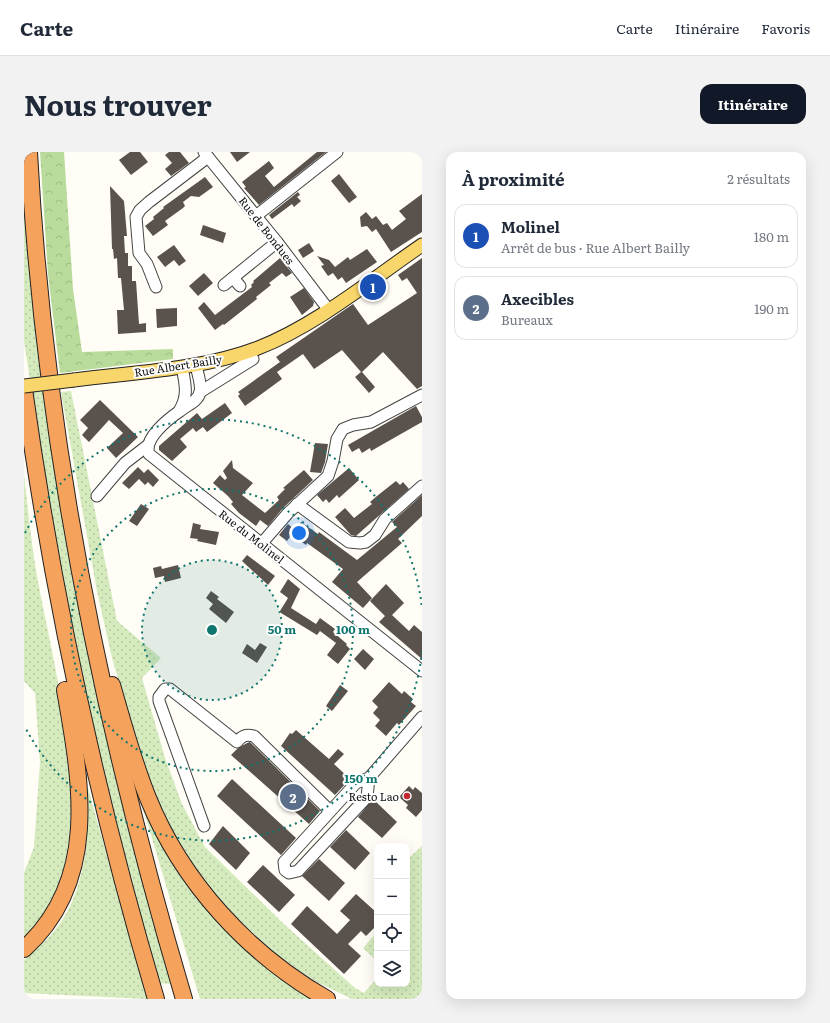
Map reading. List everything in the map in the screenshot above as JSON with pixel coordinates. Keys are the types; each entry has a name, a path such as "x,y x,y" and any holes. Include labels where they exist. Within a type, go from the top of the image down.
{"highway":[{"path":"29,152 39,283 48,366 70,522 84,600 122,774 182,992"},
{"path":"24,387 38,529 76,754 80,816 77,850 68,885 46,925 24,949"},
{"path":"29,428 49,553 80,708 112,839 156,999"},
{"path":"84,600 98,635 140,777 160,824 181,860 213,904 240,934 281,970 326,999"}],"main road":[{"name":"Rue Albert Bailly","path":"24,387 182,367 224,359 262,346 295,330 328,310 422,245"}],"street":[{"path":"256,216 337,152"},
{"path":"156,287 147,264 139,253 136,217 140,210 149,202 206,155"},
{"name":"Rue de Bondues","path":"206,155 277,242 328,310"},
{"path":"232,283 277,242"},
{"path":"98,496 125,463 147,446 153,435 179,411 193,402 200,392 253,359"},
{"path":"196,364 200,392"},
{"path":"179,411 185,402 187,392 182,367"},
{"path":"262,543 280,520 328,476 333,461 336,438 343,429 353,425 371,422 422,394"},
{"name":"Rue du Molinel","path":"147,446 147,450 152,457 422,671"},
{"path":"297,504 349,542 360,543 366,542 375,535 385,519 422,486"},
{"path":"204,826 159,701 159,697 165,689 170,689 237,742 242,736 254,736 330,811"},
{"path":"369,778 367,797 298,871 289,873 285,870 284,862 356,783 369,778 422,717"}],"green space":[{"path":"40,152 64,152 73,289 82,352 173,349 173,359 60,373 48,274"},
{"path":"24,170 48,422 60,505 71,566 95,687 109,746 171,984 158,983 88,712 62,587 24,341"},
{"path":"71,391 117,621 161,658 142,678 165,758 182,804 205,847 286,926 355,988 364,993 374,981 374,987 410,987 410,857 422,846 422,999 352,999 313,980 278,956 233,914 199,874 169,824 147,776 112,658 97,591 61,392"},
{"path":"24,474 34,558 62,703 69,756 71,809 66,859 51,903 24,939 24,873 34,847 40,762 35,693 24,681"},
{"path":"85,788 88,788 147,999 24,993 24,960 51,935 63,920 72,903 78,885 86,846 87,827"},
{"path":"137,788 263,964 288,984 315,999 200,999"},
{"path":"374,935 374,958 363,948"}],"building":[{"path":"130,152 140,152 148,162 131,175 119,160"},
{"path":"169,152 180,152 189,163 171,176 165,169 172,163 165,155"},
{"path":"230,152 250,152 237,162"},
{"path":"317,152 326,152 259,205 244,188 246,187 242,182 269,161 274,168 265,176 274,187"},
{"path":"339,174 357,197 349,203 331,181"},
{"path":"205,177 213,187 199,197 191,196 183,202 185,206 165,221 168,225 153,236 145,226 154,219 153,217 164,208 163,207"},
{"path":"110,186 124,201 127,236 124,236 125,253 128,253 128,266 132,266 132,281 136,281 139,324 146,323 146,332 118,334 117,310 124,310 121,278 118,278 117,258 114,259 112,249"},
{"path":"298,192 300,195 297,197 301,201 294,207 292,204 272,219 269,215"},
{"path":"422,194 422,232 391,252 376,229 372,232 367,226 361,227 360,217 366,212 372,219 376,216 383,225 387,223 392,230 406,219 399,211"},
{"path":"203,225 226,233 223,243 200,235"},
{"path":"309,243 314,251 303,258 298,250"},
{"path":"174,245 186,261 179,266 174,260 165,267 157,257"},
{"path":"367,249 377,262 346,283 342,277 338,280 333,273 328,276 321,266 324,265 317,256 329,260 335,267 348,257 350,260"},
{"path":"280,258 292,273 286,277 282,273 269,283 271,285 256,297 257,299 224,325 223,324 215,330 198,308 204,302 215,315 252,287 251,285 254,282 253,281"},
{"path":"422,258 422,386 417,389 383,352 362,372 375,387 369,393 355,377 361,372 342,350 314,369 303,354 277,372 282,379 245,406 238,396 240,394 238,392 280,362 276,357 353,304 368,325 417,293 407,278 402,281 398,275"},
{"path":"204,273 213,283 198,296 189,286"},
{"path":"304,288 314,302 313,306 302,315 290,297"},
{"path":"177,308 177,326 157,328 156,309"},
{"path":"100,400 138,437 116,458 107,448 123,433 109,420 89,442 82,435 88,428 80,420"},
{"path":"225,403 232,413 207,432 203,427 196,432 193,428 180,439 187,447 172,461 159,450 159,446 197,413 202,419"},
{"path":"416,406 422,417 422,422 371,451 370,448 362,453 359,448 352,452 348,445"},
{"path":"315,443 328,444 325,462 321,473 310,472"},
{"path":"232,460 233,468 253,483 242,495 265,513 279,500 277,497 285,489 283,488 304,470 313,480 283,508 268,526 260,520 256,526 239,513 231,504 233,502 228,496 213,483 220,475 225,480 227,478 223,471"},
{"path":"138,467 144,473 148,469 159,480 153,487 148,482 145,485 139,479 129,489 122,483"},
{"path":"349,468 359,480 339,498 337,495 329,503 326,499 323,502 317,495"},
{"path":"396,481 400,485 403,482 409,489 356,536 351,535 335,517 345,508 354,518 372,504 370,502"},
{"path":"422,495 422,516 398,539 402,543 357,582 372,598 363,608 332,582 343,569 307,543 306,545 292,535 293,533 287,541 279,535 288,524 295,530 301,522 318,534 319,532 357,560 397,527 392,522"},
{"path":"141,504 149,509 137,526 129,521"},
{"path":"193,523 201,525 200,529 219,532 216,545 190,538"},
{"path":"247,555 275,576 268,585 242,561"},
{"path":"178,565 181,578 165,582 164,576 155,578 153,568 161,566 162,569"},
{"path":"288,579 300,589 291,608 316,624 320,618 335,629 333,632 347,644 346,645 350,649 338,664 327,655 336,643 320,631 317,635 281,613 280,611 288,598 280,592"},
{"path":"386,584 404,603 392,615 409,631 414,625 422,632 422,659 379,622 385,616 370,601"},
{"path":"211,591 219,597 217,599 234,612 226,623 209,609 213,604 206,598"},
{"path":"260,643 267,647 257,663 242,653 247,644 255,650"},
{"path":"363,649 374,659 365,670 354,659"},
{"path":"389,682 402,694 404,691 413,699 411,702 416,706 399,725 397,723 386,736 375,726 380,720 373,713 378,707 372,701"},
{"path":"340,685 348,691 332,711 326,706"},
{"path":"296,730 329,759 338,749 344,754 334,764 350,779 335,795 281,746 290,733 292,734"},
{"path":"250,742 320,811 309,824 231,755 237,749"},
{"path":"232,779 296,838 281,855 217,796"},
{"path":"409,786 413,790 415,787 422,793 422,810 416,817 406,808 408,805 399,797"},
{"path":"373,799 397,822 382,838 358,817"},
{"path":"223,826 250,853 236,870 209,844"},
{"path":"346,830 370,853 355,870 330,847"},
{"path":"319,859 345,883 329,901 302,876"},
{"path":"263,865 295,895 279,912 247,882"},
{"path":"356,894 374,910 374,928 366,936 361,931 348,944 361,956 344,974 291,924 307,906 337,934 350,920 340,911"}],"place":[{"name":"Molinel","path":"373,287"},
{"name":"Resto Lao","path":"407,796"},
{"name":"Axecibles","path":"293,797"}]}
